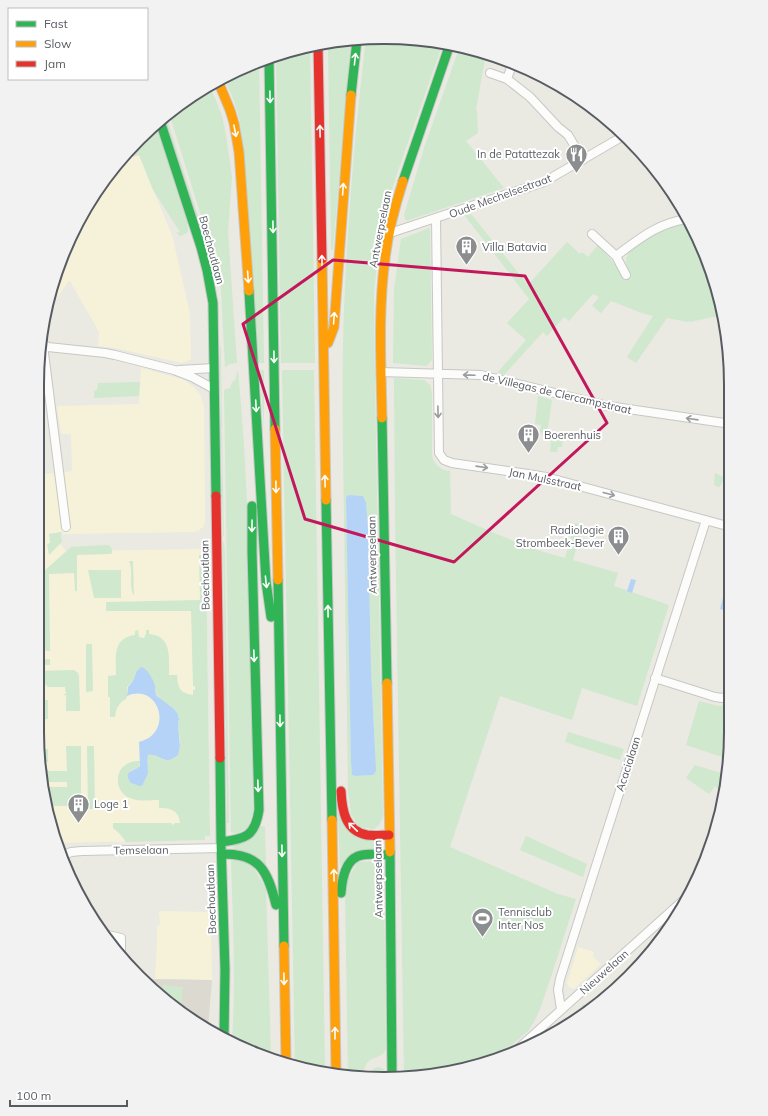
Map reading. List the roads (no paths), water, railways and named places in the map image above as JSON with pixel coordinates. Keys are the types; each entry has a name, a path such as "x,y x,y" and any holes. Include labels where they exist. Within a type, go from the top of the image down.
{"main road":[{"path":"324,356 334,327 345,161 356,46"},
{"path":"318,51 336,1068"},
{"name":"Antwerpselaan","path":"392,1072 390,855 381,372 382,290 385,258 397,199 408,162 448,51"},
{"path":"270,64 286,1057"},
{"path":"220,87 234,123 239,152 251,320 266,582 280,682"},
{"name":"Boechoutlaan","path":"162,127 201,247 213,303 225,970 224,1032"},
{"path":"222,848 247,836 256,824 259,810 252,504 259,459"},
{"path":"329,650 341,802 344,815 350,826 360,833 366,835 389,835"},
{"path":"222,848 257,862 266,873 273,889 283,940"},
{"path":"335,956 342,886 348,865 352,860 359,856 390,855"}],"street":[{"path":"507,79 511,69"},
{"path":"490,73 507,79 530,97 558,127 568,135 583,160"},
{"name":"Oude Mechelsestraat","path":"390,233 544,182 619,139"},
{"name":"Oude Mechelsestraat","path":"436,218 438,373"},
{"path":"616,256 645,234 681,220"},
{"path":"592,234 616,256 626,275"},
{"path":"46,346 105,353 174,370 214,388"},
{"path":"45,366 66,527"},
{"path":"174,370 199,370 214,368"},
{"name":"de Villegas de Clercampstraat","path":"381,372 481,375 608,406 724,423"},
{"name":"Jan Mulsstraat","path":"438,373 439,453 448,463 546,477 724,525"},
{"name":"Acacialaan","path":"561,1009 558,990 560,979 706,520"},
{"path":"655,678 715,697 724,698"},
{"name":"Temselaan","path":"67,854 82,851 222,848"},
{"name":"Nieuwelaan","path":"529,1039 674,908"},
{"path":"112,936 121,938 122,948"}],"water":[{"path":"349,495 363,496 366,502 376,771 373,775 355,776 352,775 351,762 346,498"},
{"path":"631,579 636,580 632,593 627,591"},
{"path":"724,594 724,610 720,609"},
{"path":"141,667 144,668 152,677 157,696 178,714 180,746 178,755 169,760 148,755 148,774 143,785 140,786 131,783 128,774 140,766 139,742 150,737 157,729 159,720 158,710 154,702 147,696 138,694 127,696 128,687"}],"place":[{"name":"In de Patattezak","path":"576,174"},
{"name":"Villa Batavia","path":"466,266"},
{"name":"Boerenhuis","path":"528,454"},
{"name":"Radiologie Strombeek-Bever","path":"619,556"},
{"name":"Loge 1","path":"79,824"},
{"name":"Tennisclub Inter Nos","path":"483,938"}]}
